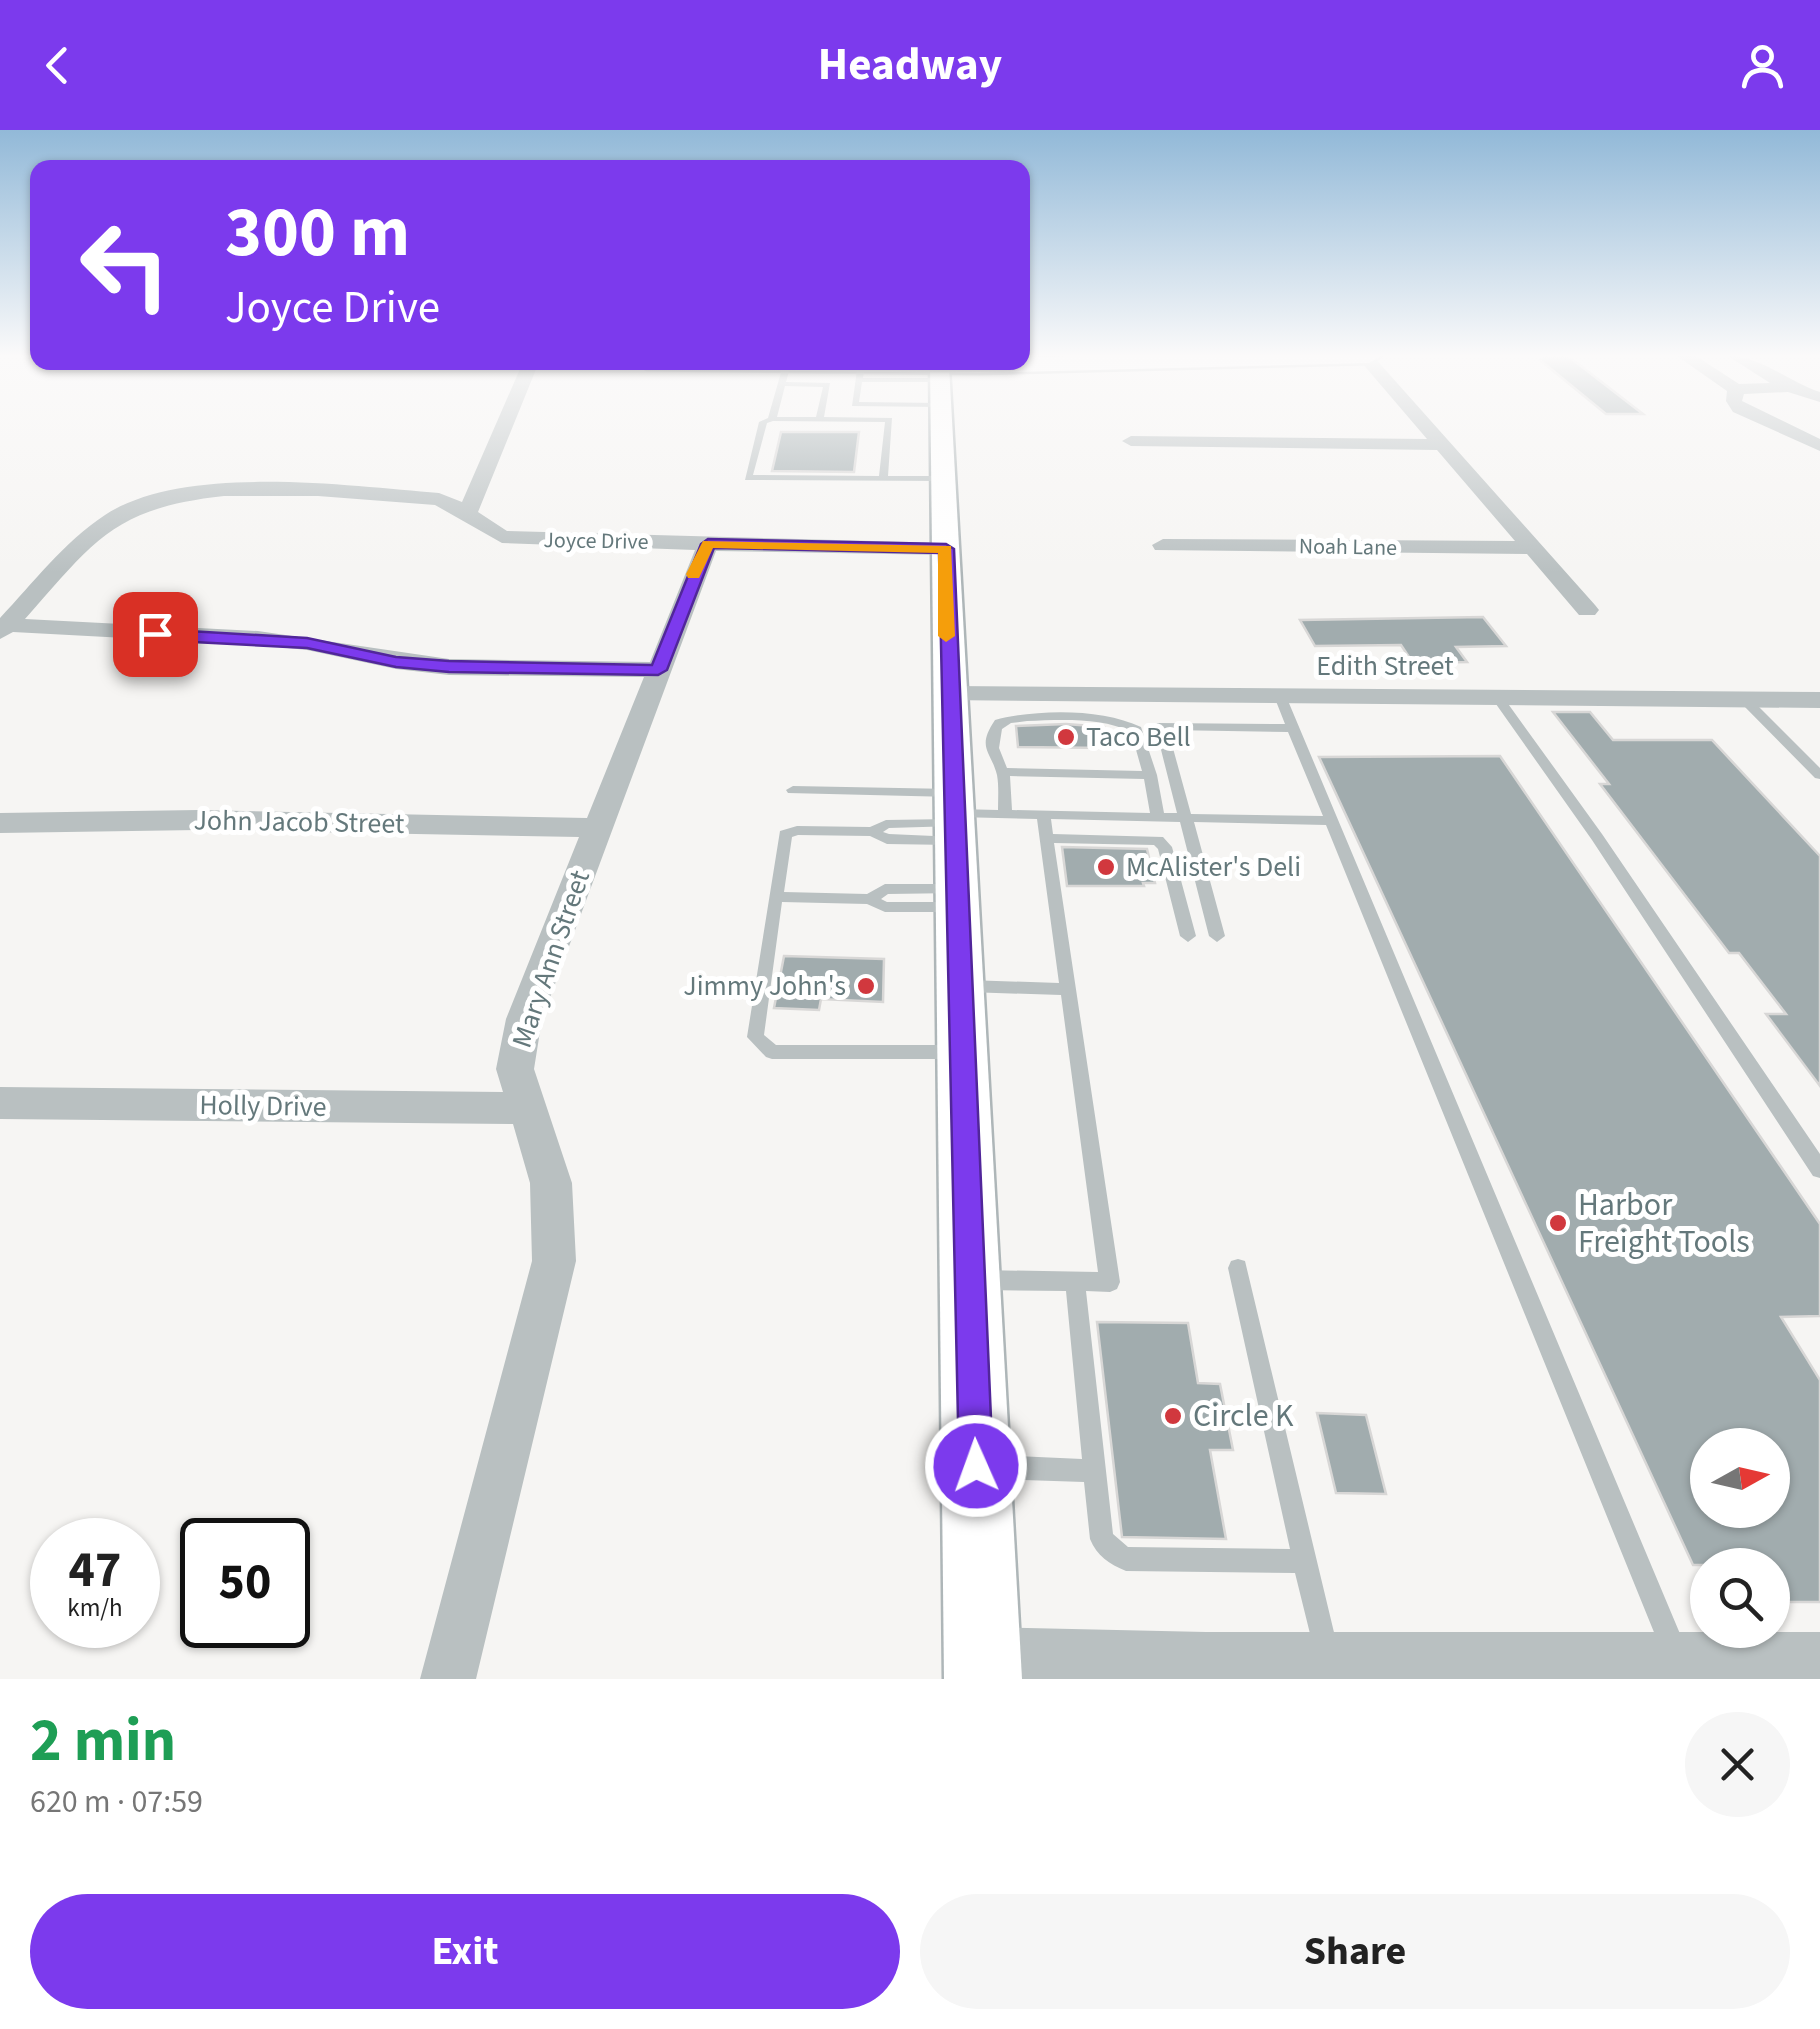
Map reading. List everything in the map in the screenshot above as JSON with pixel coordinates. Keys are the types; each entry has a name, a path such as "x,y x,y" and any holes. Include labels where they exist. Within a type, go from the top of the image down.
{"main road":[{"path":"925,428 941,479 946,549 983,1667"}],"street":[{"path":"3,629 115,517 151,499 194,491 246,490 438,499 458,484 484,428"},
{"path":"468,512 504,428"},
{"path":"1429,428 1587,610"},
{"path":"1782,428 1820,446"},
{"path":"1131,441 1443,445"},
{"path":"458,484 481,483"},
{"name":"Joyce Drive","path":"438,499 468,512 476,523 502,536 549,541 946,549"},
{"name":"Mary Ann Street","path":"448,1679 554,1261 551,1183 515,1069 524,1019 708,544"},
{"name":"Noah Lane","path":"1163,545 1533,548"},
{"path":"3,629 274,640 396,662 449,667 658,670"},
{"name":"Edith Street","path":"950,694 1820,700"},
{"name":"John Jacob Street","path":"0,823 198,820 597,828"},
{"name":"Holly Drive","path":"0,1103 526,1108"},
{"path":"983,1667 1268,1670 1328,1660 1682,1669 1820,1660"}],"lane":[{"path":"761,428 748,478 941,479"},
{"path":"882,478 888,428"},
{"path":"1280,696 1682,1669"},
{"path":"1497,697 1597,837 1820,1170"},
{"path":"1744,699 1820,775"},
{"path":"1006,814 1003,772 994,756 992,735 999,723 1017,718 1113,720 1137,730 1158,817"},
{"path":"1216,936 1161,726 1293,728"},
{"path":"1003,772 1150,774"},
{"path":"794,790 954,844"},
{"path":"776,897 870,898 885,907 954,844 1006,814 1332,821"},
{"path":"969,1280 1110,1282 1043,815"},
{"path":"954,844 887,839 872,832 785,834 755,1037 772,1052 961,1052"},
{"path":"1046,838 1158,840 1165,848 1188,936"},
{"path":"959,986 1068,989"},
{"path":"1238,1268 1328,1660"},
{"path":"1074,1282 1102,1539 1126,1559 1305,1561"},
{"path":"976,1466 1094,1471"}],"building":[{"path":"781,432 859,432 854,472 772,471"},
{"path":"1483,617 1506,646 1456,647 1467,662 1413,663 1401,645 1315,646 1300,620"},
{"path":"1553,712 1590,712 1613,740 1712,740 1820,856 1820,1086 1766,1014 1786,1014 1739,953 1729,953 1600,784 1609,784"},
{"name":"Taco Bell","path":"1016,726 1104,727 1108,748 1018,747"},
{"path":"1500,756 1820,1224 1820,1316 1781,1317 1820,1380 1820,1602 1790,1602 1790,1548 1690,1548 1690,1559 1319,757"},
{"name":"McAlister's Deli","path":"1062,847 1147,849 1155,883 1067,886"},
{"path":"784,956 884,959 883,1002 821,999 819,1010 774,1008"},
{"name":"Circle K","path":"1097,1322 1188,1323 1198,1383 1220,1384 1233,1450 1210,1450 1226,1539 1122,1537"},
{"path":"1317,1413 1366,1415 1386,1494 1336,1493"}],"slow traffic":[{"path":"694,574 708,544 946,549 946,636"}],"place":[{"name":"Taco Bell","path":"1066,737"},
{"name":"McAlister's Deli","path":"1106,867"},
{"name":"Jimmy John's","path":"866,986"},
{"name":"Harbor Freight Tools","path":"1558,1223"},
{"name":"Circle K","path":"1173,1416"}],"route":[{"path":"155,634 307,643 396,662 449,667 658,670 708,544 946,549 976,1466"}]}
